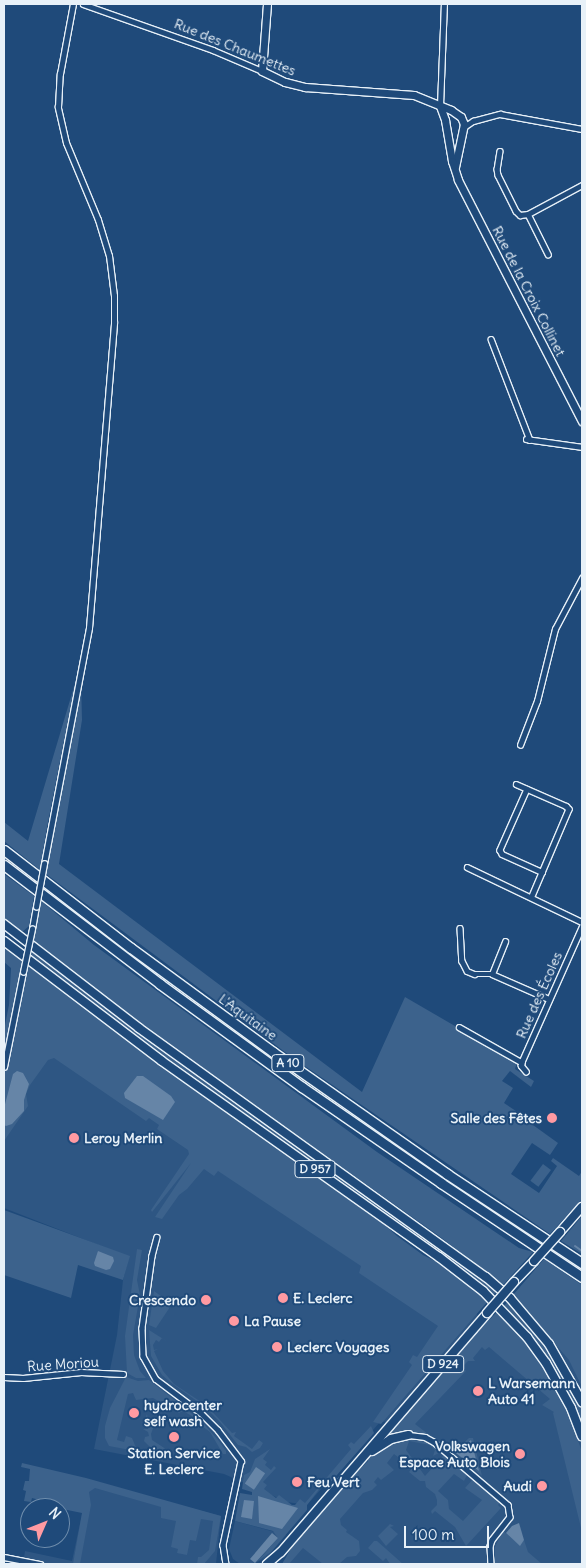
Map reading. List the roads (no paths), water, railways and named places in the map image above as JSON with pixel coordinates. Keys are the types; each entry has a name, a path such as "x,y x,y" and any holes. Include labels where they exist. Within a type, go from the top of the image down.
{"highway":[{"name":"L'Aquitaine","path":"4,850 266,1047 411,1149 582,1263"},
{"name":"L'Aquitaine","path":"4,864 138,968 281,1072 582,1277"}],"main road":[{"name":"D 957","path":"4,924 146,1033 486,1276 510,1298 548,1344 568,1374 582,1402"},
{"name":"D 957","path":"4,941 162,1060 439,1257 483,1291 513,1321 538,1351 564,1393 582,1436"},
{"name":"D 924","path":"266,1564 281,1552 361,1457 582,1207"},
{"path":"361,1457 391,1439 409,1435"},
{"name":"D 924","path":"275,1564 281,1552"}],"street":[{"path":"4,1067 24,972 89,628 114,322 114,296 109,256 98,220 66,143 58,107 60,74 74,4"},
{"name":"Rue des Chaumettes","path":"83,4 213,50 285,82 305,87 405,93 421,97 455,113"},
{"path":"262,71 267,4"},
{"path":"444,4 440,106 448,136 456,139 461,136"},
{"path":"445,120 449,114 455,113 462,119 473,122"},
{"path":"464,127 473,122 504,115 582,129"},
{"path":"455,172 464,127 462,119"},
{"name":"Rue de la Croix Collinet","path":"448,136 455,172 582,421"},
{"path":"500,151 498,175 516,211 522,215 528,214 582,185"},
{"path":"528,214 548,254"},
{"path":"491,339 528,440 582,447"},
{"path":"520,745 537,702 555,629 582,578"},
{"path":"516,784 566,806 569,810 532,896"},
{"path":"527,789 500,850 502,854 542,872"},
{"path":"466,867 532,896 582,924"},
{"name":"Rue des Écoles","path":"521,1062 582,924"},
{"path":"460,928 465,969 474,974 492,974 549,999"},
{"path":"492,974 506,942"},
{"path":"459,1027 521,1062 522,1068 526,1072"},
{"path":"158,1238 152,1256 142,1328 143,1356 156,1379 201,1413 218,1430 241,1461 223,1545 226,1564"},
{"name":"Rue Moriou","path":"4,1377 23,1378 81,1372 123,1374"},
{"path":"409,1435 434,1442 508,1505 510,1517 492,1540 490,1546 492,1564"},
{"path":"4,1557 40,1564"},
{"path":"225,1558 230,1564"}],"waterway":[{"path":"575,1246 582,1251"}],"place":[{"name":"Salle des Fêtes","path":"552,1118"},
{"name":"Leroy Merlin","path":"74,1138"},
{"name":"E. Leclerc","path":"283,1298"},
{"name":"Crescendo","path":"206,1300"},
{"name":"La Pause","path":"234,1321"},
{"name":"Leclerc Voyages","path":"277,1347"},
{"name":"L Warsemann Auto 41","path":"478,1391"},
{"name":"hydrocenter self wash","path":"134,1413"},
{"name":"Station Service E. Leclerc","path":"174,1437"},
{"name":"Volkswagen Espace Auto Blois","path":"520,1454"},
{"name":"Feu Vert","path":"297,1482"},
{"name":"Audi","path":"542,1486"}]}
